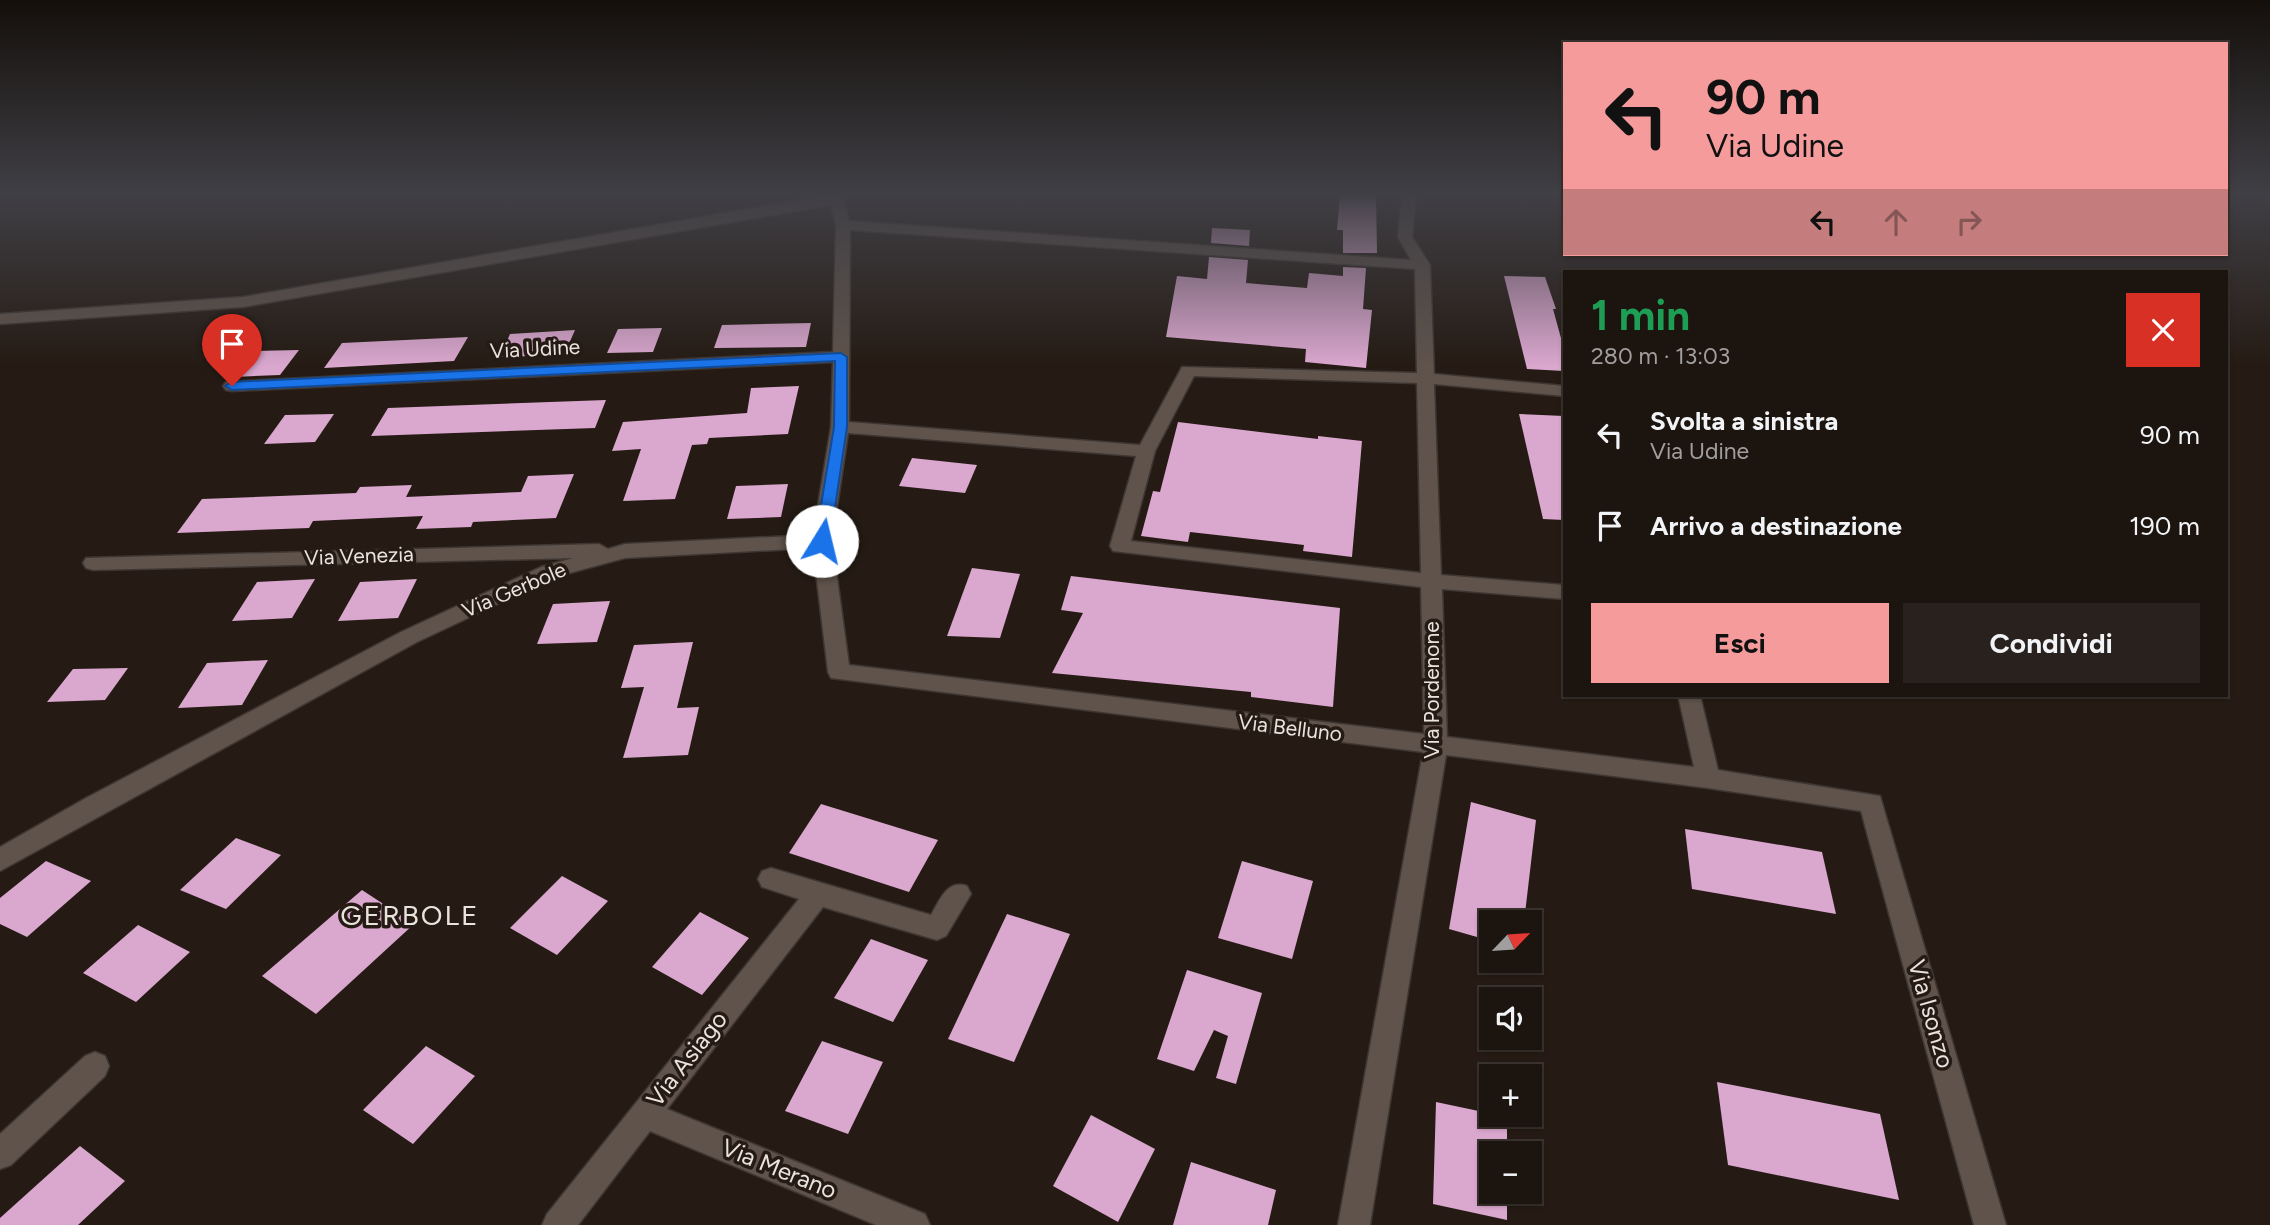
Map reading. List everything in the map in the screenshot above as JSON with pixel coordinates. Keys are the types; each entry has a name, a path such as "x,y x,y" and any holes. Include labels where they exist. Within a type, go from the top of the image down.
{"street":[{"path":"0,319 243,302 524,252"},
{"path":"822,541 841,427 843,252"},
{"path":"1236,252 1422,265"},
{"name":"Via Pordenone","path":"1354,1225 1436,746 1422,265 1414,252"},
{"name":"Via Udine","path":"232,386 841,357"},
{"path":"1563,391 1425,378 1188,370 1146,451 1120,546 1431,581 1563,592"},
{"path":"841,427 1146,451"},
{"name":"Via Gerbole","path":"0,860 96,805 409,637 548,572 625,551 822,541"},
{"name":"Via Belluno","path":"822,541 839,671 1708,778 1871,803"},
{"name":"Via Venezia","path":"93,563 625,551"},
{"path":"1689,697 1708,778"},
{"name":"Via Isonzo","path":"1871,803 1990,1225"},
{"path":"771,879 937,928 958,894"},
{"name":"Via Asiago","path":"558,1225 818,894"},
{"path":"0,1154 95,1066"},
{"name":"Via Merano","path":"644,1114 914,1225"}],"building":[{"path":"1209,257 1248,260 1246,283 1307,288 1309,273 1343,276 1343,267 1366,268 1363,309 1372,310 1366,368 1305,362 1306,349 1166,337 1177,276 1207,279"},
{"path":"1504,276 1545,277 1556,309 1553,309 1563,345 1563,371 1527,369"},
{"path":"811,323 806,347 714,348 722,325"},
{"path":"662,328 653,352 607,353 618,329"},
{"path":"575,330 564,355 500,357 510,334"},
{"path":"468,337 454,361 324,368 342,343"},
{"path":"299,350 280,375 233,377 253,351"},
{"path":"799,386 788,434 709,438 707,444 692,445 675,499 623,501 641,449 612,451 623,422 747,413 751,388"},
{"path":"606,400 595,428 371,436 388,408"},
{"path":"334,414 315,442 264,444 285,415"},
{"path":"1519,414 1563,416 1563,520 1543,519"},
{"path":"1178,422 1318,439 1318,436 1362,441 1352,557 1303,551 1304,545 1190,532 1188,542 1141,536 1153,491 1160,492"},
{"path":"912,458 977,465 965,493 899,486"},
{"path":"574,474 556,518 473,522 471,527 416,529 423,516 313,521 309,528 177,533 202,499 356,493 360,487 412,485 406,497 521,492 528,476"},
{"path":"788,484 781,517 727,519 736,486"},
{"path":"972,568 1020,574 1000,638 947,636"},
{"path":"1071,576 1340,608 1333,707 1251,697 1251,692 1052,673 1083,613 1061,610"},
{"path":"315,579 292,618 232,621 257,582"},
{"path":"417,579 398,618 338,621 360,582"},
{"path":"610,601 597,642 537,644 553,604"},
{"path":"693,642 677,708 699,707 688,755 623,758 644,687 621,688 634,645"},
{"path":"268,660 242,705 178,708 207,663"},
{"path":"128,668 105,700 47,702 73,669"},
{"path":"1471,802 1536,820 1525,910 1479,910 1479,938 1449,929"},
{"path":"821,804 938,840 909,892 789,853"},
{"path":"1685,829 1822,852 1836,914 1692,889"},
{"path":"236,838 281,855 226,909 180,890"},
{"path":"46,861 91,881 27,937 0,924 0,898"},
{"path":"1242,861 1313,881 1292,959 1218,938"},
{"path":"562,876 608,901 557,955 510,928"},
{"path":"362,890 414,924 316,1014 262,976"},
{"path":"700,912 749,938 702,995 652,967"},
{"path":"1007,914 1070,934 1014,1062 948,1039"},
{"path":"138,925 190,952 136,1002 83,973"},
{"path":"871,939 928,960 893,1022 834,998"},
{"path":"1187,970 1262,993 1236,1084 1216,1078 1228,1036 1214,1030 1194,1071 1157,1059"},
{"path":"822,1041 883,1062 848,1134 785,1111"},
{"path":"426,1046 475,1076 413,1144 363,1110"},
{"path":"1717,1082 1880,1114 1899,1200 1728,1165"},
{"path":"1436,1102 1479,1111 1479,1127 1507,1127 1507,1141 1479,1141 1479,1204 1507,1204 1507,1220 1433,1204"},
{"path":"1091,1115 1155,1149 1118,1222 1053,1186"},
{"path":"80,1146 125,1181 78,1225 0,1225 0,1218"},
{"path":"1191,1162 1276,1190 1268,1225 1173,1225"}],"district":[{"name":"GERBOLE","path":"410,915"}],"route":[{"path":"232,386 841,357 841,427 822,541"}]}
